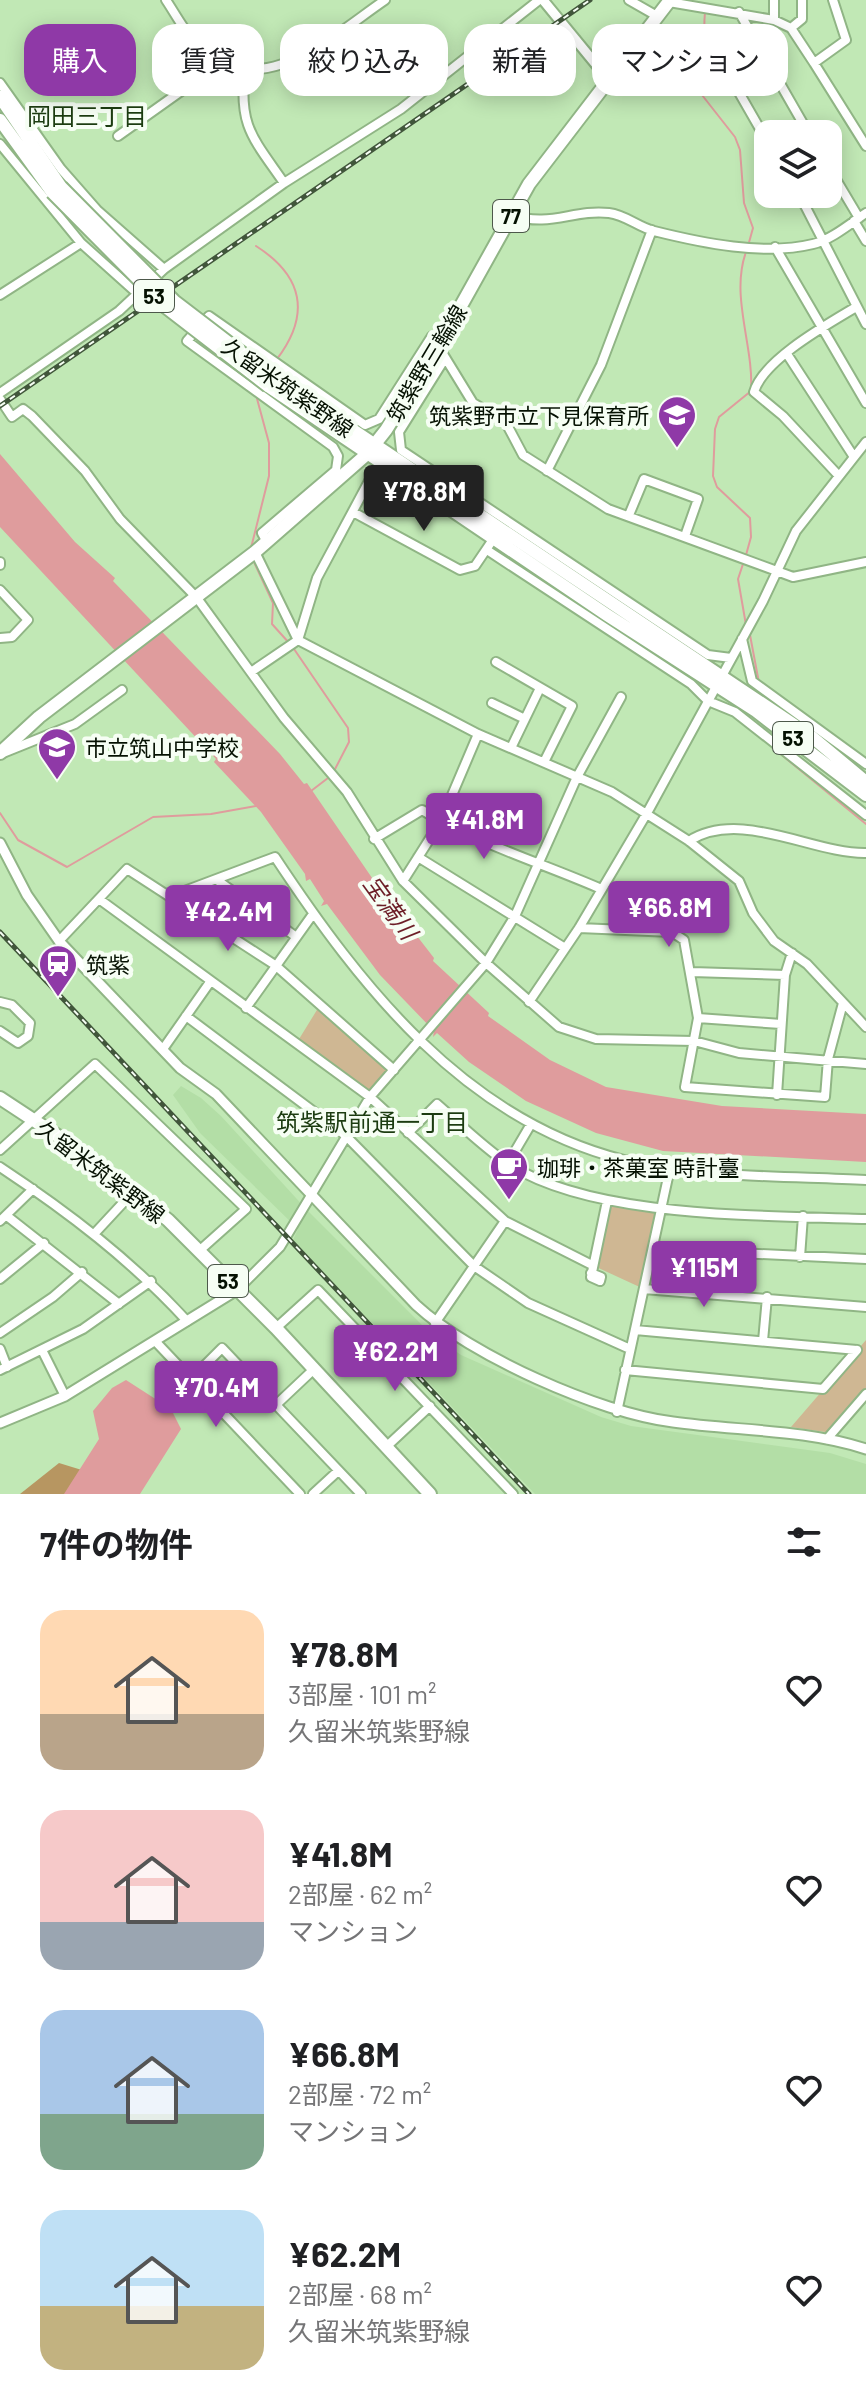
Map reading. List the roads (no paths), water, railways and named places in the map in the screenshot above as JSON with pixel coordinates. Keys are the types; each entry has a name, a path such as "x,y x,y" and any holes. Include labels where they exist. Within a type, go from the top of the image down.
{"main road":[{"name":"筑紫野三輪線","path":"651,24 670,1"},
{"name":"筑紫野三輪線","path":"0,754 39,717 255,552 370,450 438,347 529,184 595,96"},
{"name":"久留米筑紫野線","path":"0,97 56,189"},
{"name":"久留米筑紫野線","path":"0,120 56,189 174,301 270,381 493,540 718,682 812,737 866,782"},
{"name":"久留米筑紫野線","path":"718,682 866,795"},
{"name":"久留米筑紫野線","path":"0,1098 134,1191 276,1328 430,1494"}],"street":[{"path":"166,0 183,24"},
{"path":"264,71 284,66 385,0"},
{"path":"592,60 541,0 401,109 284,183 164,269 138,294 0,396 12,417 23,409 32,416 85,471 120,519 197,598 284,718 347,792 403,881 529,1002 575,1034 596,1039 694,1041 739,1053 866,1064"},
{"path":"629,0 657,16"},
{"path":"774,0 774,20"},
{"path":"791,28 802,19 802,0"},
{"path":"814,63 846,40 833,0"},
{"path":"670,1 739,12 774,20 791,28 866,146"},
{"path":"739,12 745,24"},
{"path":"0,83 61,169 97,210 164,269"},
{"path":"118,136 174,96"},
{"path":"243,96 242,108 248,132 284,183"},
{"path":"741,96 755,120"},
{"path":"787,96 801,120"},
{"path":"0,144 81,243 138,294"},
{"path":"842,188 860,217 866,241"},
{"path":"806,208 866,324"},
{"path":"512,215 531,222 608,213 630,218 652,230 737,246 775,247 821,241 860,217"},
{"path":"547,471 601,365 652,230"},
{"path":"0,295 81,243"},
{"path":"775,247 866,403"},
{"path":"839,476 783,416 754,392 758,377 820,328 856,307"},
{"path":"267,542 262,533 336,470 338,456 333,447 187,341 209,316 365,425 379,419 432,336 473,403 500,417 523,455 608,509 793,577 866,562"},
{"path":"787,354 854,457"},
{"path":"444,360 399,432 401,450 708,655 731,658"},
{"path":"529,1002 579,928 599,888 647,813 742,639 796,531 866,442"},
{"path":"629,515 644,479 698,499 685,536"},
{"path":"251,672 298,640 317,578 369,481"},
{"path":"353,512 460,570 475,566 493,540 691,684 708,701 735,712 866,815"},
{"path":"255,552 298,640 478,734 577,777 647,813 689,841 739,881 753,913 767,932 866,1027"},
{"path":"0,590 28,620 12,637 0,638"},
{"path":"742,639 752,681 866,764"},
{"path":"496,662 572,706 544,762"},
{"path":"511,748 540,688"},
{"path":"0,754 75,724 122,690"},
{"path":"0,1423 65,1396 156,1342 237,1290 280,1247 370,1097 486,963 515,916 577,777 621,697"},
{"path":"492,703 525,719"},
{"path":"403,881 441,821 478,734"},
{"path":"374,839 422,810 493,848 538,862 599,888"},
{"path":"689,841 710,830 777,834 840,851 866,853"},
{"path":"0,843 27,895 59,941 180,1068 216,1094 435,1323 537,1376 617,1412 672,1422 827,1439 866,1449"},
{"path":"171,896 275,857 342,955 421,1038 495,1103 574,1145 670,1168 866,1180"},
{"path":"418,857 565,948"},
{"path":"59,941 127,869 275,965 394,1070"},
{"path":"217,880 295,936"},
{"path":"99,899 370,1097 505,1221 592,1269 607,1201"},
{"path":"246,1008 313,914"},
{"path":"579,928 672,932 684,940 698,1018 685,1087 825,1097 828,1059 843,1003"},
{"path":"777,1095 785,975 792,953"},
{"path":"692,972 785,975"},
{"path":"163,1049 210,982"},
{"path":"0,1002 19,1010 30,1023 28,1036 18,1043 0,1031"},
{"path":"186,1016 345,1135 474,1266 528,1303 630,1349"},
{"path":"698,1018 781,1024"},
{"path":"0,1150 95,1064 246,1209 199,1251"},
{"path":"408,1133 437,1104 508,1163 545,1182 607,1201 661,1208 866,1219"},
{"path":"508,1163 531,1124"},
{"path":"0,1167 95,1233 151,1281 187,1321"},
{"path":"617,1412 670,1168"},
{"path":"33,1189 3,1219 44,1243 119,1304"},
{"path":"95,1233 134,1191"},
{"path":"800,1257 803,1216"},
{"path":"435,1323 505,1221"},
{"path":"0,1279 44,1243"},
{"path":"653,1249 866,1259"},
{"path":"0,1333 53,1297 82,1272"},
{"path":"0,1349 4,1368 42,1350 151,1281"},
{"path":"644,1289 866,1307"},
{"path":"276,1328 318,1290 513,1494"},
{"path":"763,1341 767,1297"},
{"path":"625,1370 823,1389 857,1350 635,1330"},
{"path":"156,1342 300,1494"},
{"path":"191,1379 222,1348 278,1403 361,1494"},
{"path":"42,1350 65,1396"},
{"path":"278,1403 313,1370"},
{"path":"827,1439 866,1396"},
{"path":"386,1447 430,1406"},
{"path":"313,1494 338,1471"}],"water":[{"name":"宝満川","path":"0,454 75,542 115,578 113,581 280,754 304,784 307,783 407,929 410,927 434,958 433,961 489,1013 488,1016 550,1060 606,1087 722,1106 866,1114 866,1162 663,1151 596,1133 526,1101 469,1062 437,1033 433,1037 434,1031 380,975 327,904 321,906 324,901 310,879 306,881 305,874 261,812 214,762 216,759 0,527"},
{"path":"126,1380 171,1409 181,1429 140,1494 64,1494 99,1439 93,1411 112,1388"}],"waterway":[{"path":"705,12 702,95 735,137 740,150 744,203 753,228 748,246"},
{"path":"256,246 284,270 297,297 295,327 277,359"},
{"path":"746,252 740,286 751,391 719,417 715,429 713,476 717,487 750,518 751,537 746,555"},
{"path":"251,548 269,476 269,443 256,395"},
{"path":"744,561 738,579 746,625"},
{"path":"254,562 273,603 272,624 290,644"},
{"path":"750,635 759,683"},
{"path":"294,649 348,728 349,742 333,773"},
{"path":"772,747 866,824"},
{"path":"311,791 328,778"},
{"path":"0,813 18,840 67,867 153,817 211,814 256,806"}],"railway":[{"path":"0,406 590,0"},
{"path":"0,932 529,1494"}],"place":[{"name":"筑紫野市立下見保育所","path":"677,449"},
{"name":"市立筑山中学校","path":"57,781"},
{"name":"筑紫","path":"58,998"},
{"name":"珈琲・茶菓室 時計臺","path":"509,1201"}],"district":[{"name":"岡田三丁目","path":"87,115"},
{"name":"筑紫駅前通一丁目","path":"372,1121"}]}
